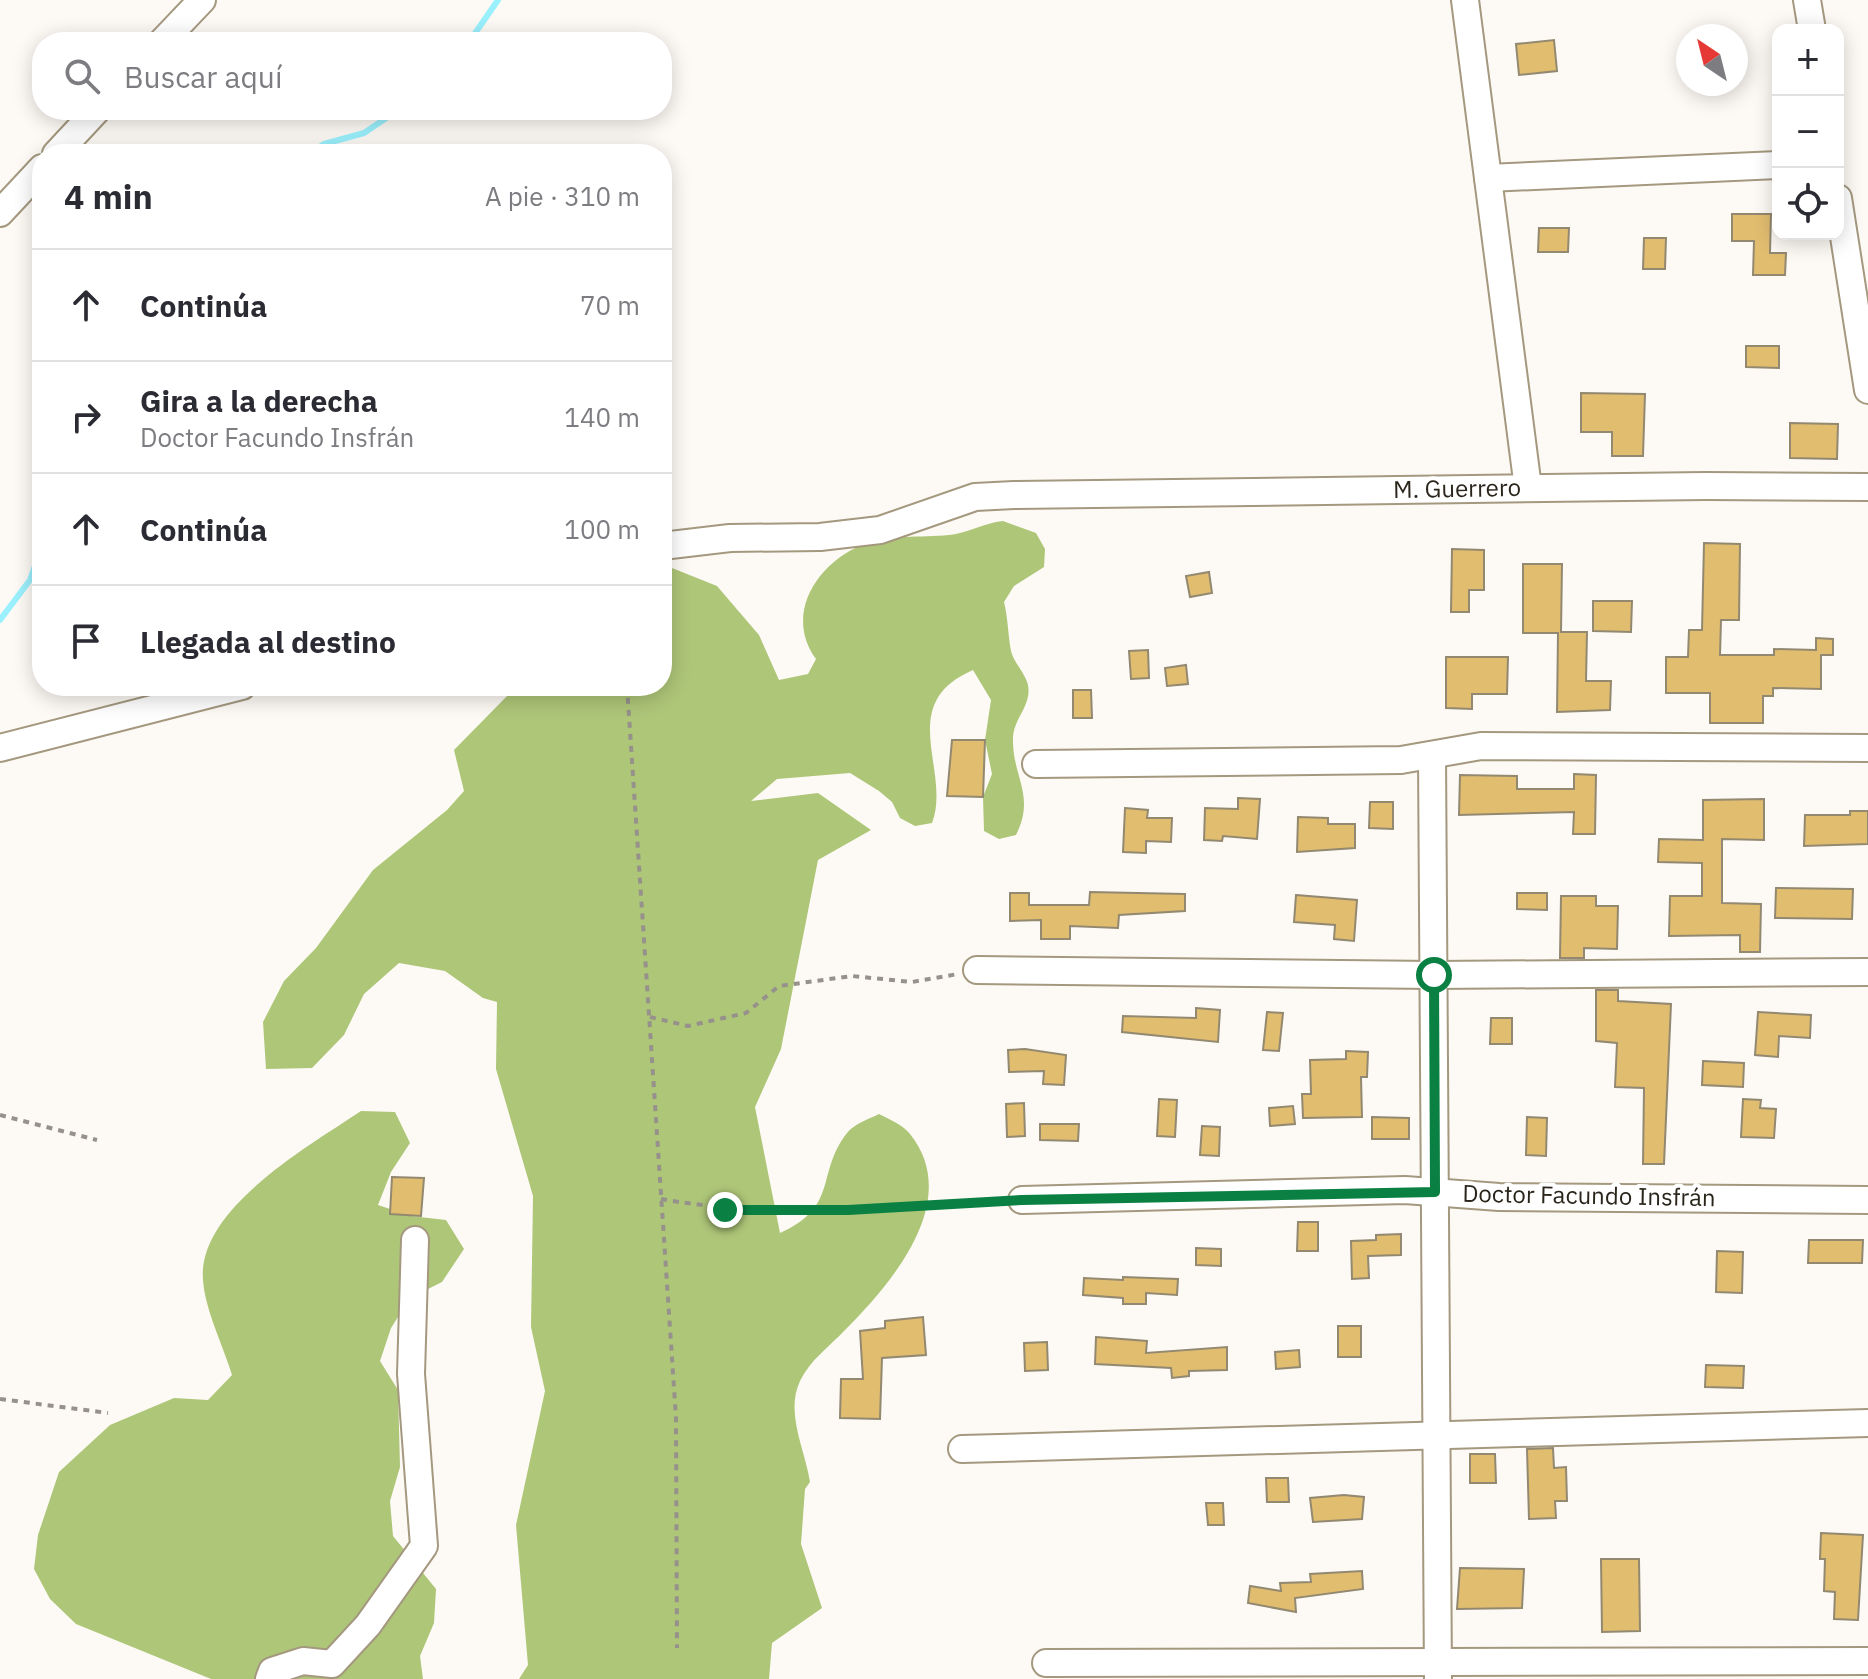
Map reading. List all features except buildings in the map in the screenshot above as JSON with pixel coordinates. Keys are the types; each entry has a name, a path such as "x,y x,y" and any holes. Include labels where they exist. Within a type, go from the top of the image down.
{"street":[{"path":"172,32 202,0"},
{"path":"1465,0 1528,488"},
{"path":"1807,0 1811,24"},
{"path":"65,144 88,120"},
{"path":"1488,178 1772,165"},
{"path":"0,213 32,179"},
{"path":"1844,236 1868,390"},
{"name":"M. Guerrero","path":"672,545 730,538 820,537 880,530 975,497 1528,488 1868,487"},
{"path":"0,748 203,696"},
{"path":"1036,764 1401,760 1481,746 1868,748"},
{"path":"1432,755 1438,1670"},
{"path":"977,970 1434,975 1868,972"},
{"name":"Doctor Facundo Insfrán","path":"1022,1200 1435,1192 1499,1197 1868,1200"},
{"path":"269,1679 272,1671 303,1661 332,1664 368,1625 424,1546 411,1374 415,1240"},
{"path":"962,1449 1868,1423"},
{"path":"1046,1663 1438,1670 1868,1661"}],"path":[{"path":"628,696 676,1418 677,1648"},
{"path":"650,1017 688,1026 746,1013 779,986 852,976 912,982 977,970"},
{"path":"0,1115 97,1140"},
{"path":"661,1199 725,1210 848,1210 1022,1200"},
{"path":"0,1399 108,1413"}],"green space":[{"path":"1003,521 1036,533 1045,549 1044,567 1014,586 1004,602 1011,651 1027,681 1029,693 1013,738 1024,797 1022,821 1016,835 999,839 984,831 983,797 992,774 985,740 991,700 973,670 949,684 936,701 930,740 936,782 932,823 915,826 900,818 892,802 850,773 777,779 751,801 818,793 871,830 818,860 781,1049 755,1107 780,1233 811,1212 824,1188 837,1148 847,1133 879,1114 910,1134 924,1159 929,1186 925,1213 900,1265 863,1311 809,1366 796,1393 795,1418 810,1482 805,1489 801,1544 822,1608 772,1643 769,1679 519,1679 528,1665 516,1525 545,1391 531,1327 533,1196 496,1069 497,1002 483,998 445,971 399,963 364,994 344,1035 312,1068 266,1069 263,1022 284,981 316,948 373,870 447,810 464,791 454,750 507,696 672,696 672,568 717,586 759,635 779,680 808,674 816,659 807,642 803,625 804,609 819,578 831,565 862,545 883,539 949,535"},
{"path":"361,1111 395,1112 410,1143 391,1172 378,1205 411,1216 446,1220 464,1249 442,1282 410,1298 391,1328 380,1361 398,1390 400,1467 390,1501 393,1536 436,1589 434,1623 420,1656 423,1679 211,1679 76,1624 50,1599 34,1569 38,1535 59,1472 110,1425 174,1398 208,1400 232,1375 204,1291 206,1254 218,1229 260,1182"}],"waterway":[{"path":"476,32 498,0"},
{"path":"324,144 364,133 383,120"},
{"path":"0,620 32,574"}],"route":[{"path":"725,1210 848,1210 1022,1200 1405,1190 1435,1192 1434,975"}]}
